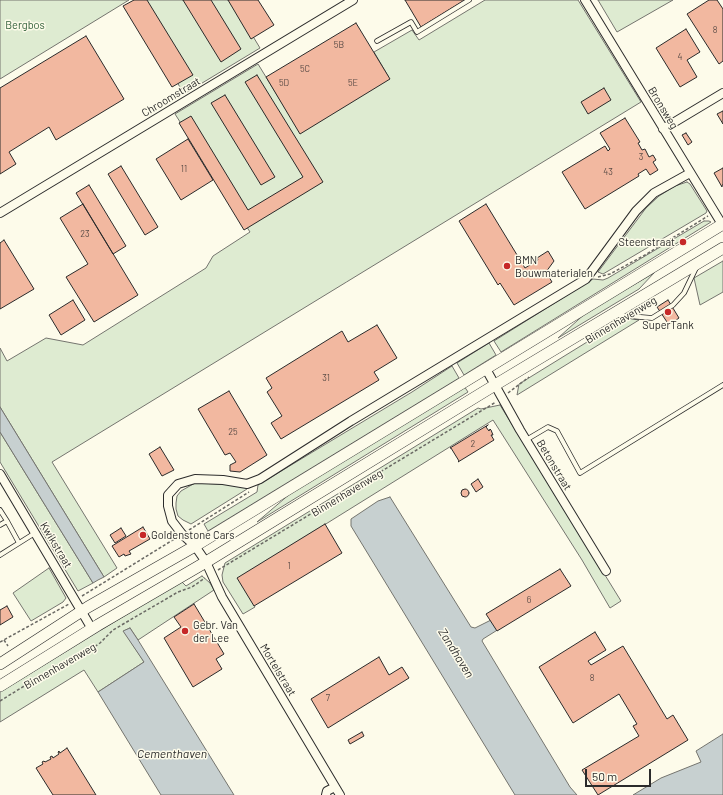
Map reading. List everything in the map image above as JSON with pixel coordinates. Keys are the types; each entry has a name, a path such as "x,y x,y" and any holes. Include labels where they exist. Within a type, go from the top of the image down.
{"main road":[{"path":"0,664 82,611 195,546 723,225"},
{"name":"Binnenhavenweg","path":"0,686 723,248"}],"street":[{"name":"Chroomstraat","path":"0,213 353,0"},
{"name":"Bronsweg","path":"585,0 723,225"},
{"path":"663,129 723,93"},
{"path":"206,562 195,546 182,534 172,521 168,506 168,495 178,484 195,479 223,480 247,484 260,479 351,421 586,279 636,211 654,193 690,173"},
{"name":"Betonstraat","path":"486,369 526,440 606,571"},
{"name":"Kwikstraat","path":"0,474 92,629"},
{"name":"Mortelstraat","path":"206,562 210,575 222,597 340,795"},
{"path":"326,795 327,791 335,787"}],"lane":[{"path":"377,41 411,22 417,32 469,0"},
{"path":"611,315 629,315 652,318 673,305 684,293 698,264"},
{"path":"526,440 548,427 557,431 580,473 723,385"},
{"path":"0,510 19,543"},
{"path":"0,525 7,521"},
{"path":"0,555 36,533"}],"path":[{"path":"586,279 610,274 714,212"},
{"name":"Binnenhavenweg","path":"0,701 63,662 78,658 100,643 112,630 178,592 192,587 484,410 530,376"},
{"path":"0,642 76,600 243,497 249,492 252,483"},
{"path":"4,640 10,649"}],"green space":[{"name":"Bergbos","path":"0,0 129,0 0,79"},
{"path":"138,0 231,0 260,48 184,94 157,48"},
{"path":"485,0 578,0 641,102 52,462 117,568 104,577 0,407 0,348 7,361 46,338 83,345 206,268 213,256 250,232 175,114 258,64 298,129 388,76 374,52 412,30 419,40"},
{"path":"598,0 673,0 617,32"},
{"path":"687,182 690,184 707,211 706,213 603,274 598,272 646,208 659,196 675,186"},
{"path":"704,221 711,222 501,352 494,341 593,279 603,280 608,278"},
{"path":"723,261 723,292 700,305 694,278"},
{"path":"654,273 639,289 558,338 588,311"},
{"path":"626,318 639,320 517,395 519,384"},
{"path":"489,343 496,355 464,375 457,363"},
{"path":"452,366 459,378 208,531 204,524 257,492 258,485 412,392"},
{"path":"464,386 468,392 257,522 298,487"},
{"path":"500,405 621,601 610,608 582,560 493,420 239,578 255,607 243,614 223,582 222,575 225,563 478,408 481,409"},
{"path":"0,432 93,583 78,591 0,462"},
{"path":"195,483 249,485 247,489 191,524 178,516 176,503 177,496 181,491"},
{"path":"49,568 66,598 63,602 31,621 13,593"},
{"path":"202,576 210,583 214,590 138,640 130,628 124,631 144,662 98,692 84,670 0,722 0,692 181,581 186,586"}],"water":[{"path":"0,407 104,577 93,583 0,432"},
{"name":"Zandhaven","path":"390,497 471,627 475,628 493,619 499,629 482,641 570,787 577,795 515,795 351,526 351,519 378,501"},
{"name":"Cementhaven","path":"130,628 234,795 161,795 98,692 144,662 123,631"},
{"path":"723,734 723,795 633,795 661,778 701,762 696,751"}],"building":[{"path":"134,0 147,0 193,75 172,87 123,6"},
{"path":"183,0 211,0 241,49 221,62"},
{"path":"228,0 258,0 274,25 251,39"},
{"path":"405,0 465,0 421,27"},
{"path":"709,0 717,0 723,9 723,61 719,64 687,14"},
{"path":"356,23 390,79 300,134 266,77"},
{"path":"686,29 700,52 687,60 697,77 680,87 656,48"},
{"path":"86,36 124,99 56,140 49,127 9,152 16,164 0,174 0,88"},
{"path":"257,75 323,182 244,230 179,123 191,116 248,210 303,177 245,82"},
{"path":"604,88 611,100 588,114 581,102"},
{"path":"225,95 275,177 261,185 211,103"},
{"path":"723,111 723,124 717,114"},
{"path":"625,118 640,142 638,143 642,150 645,149 649,157 653,155 656,160 653,162 658,170 650,175 646,169 638,174 639,176 585,209 562,172 605,146 608,151 610,149 600,133"},
{"path":"686,133 692,142 688,145 682,135"},
{"path":"188,139 213,180 181,200 156,159"},
{"path":"121,166 158,227 145,235 108,174"},
{"path":"723,168 723,185 722,187 714,173"},
{"path":"89,185 126,246 113,254 76,193"},
{"path":"83,204 138,295 94,322 66,277 88,264 60,218"},
{"path":"486,204 525,268 538,260 537,258 548,251 554,261 546,272 552,282 514,305 500,283 498,285 459,221"},
{"path":"4,240 34,289 0,309 0,243"},
{"path":"73,300 85,320 61,335 49,315"},
{"path":"668,300 679,318 669,325 657,307"},
{"path":"377,325 397,358 374,372 379,380 281,439 271,423 282,416 267,392 272,388 266,378 342,331 348,342"},
{"path":"229,391 267,455 240,472 230,471 230,465 236,462 230,453 225,455 198,409"},
{"path":"488,425 486,427 489,431 490,429 491,430 493,435 491,435 494,440 458,462 459,461 450,448"},
{"path":"160,447 174,470 162,476 149,454"},
{"path":"478,479 483,487 476,492 471,484"},
{"path":"463,489 467,489 469,493 467,497 463,497 461,495 461,491"},
{"path":"325,524 342,553 254,606 237,578"},
{"path":"143,527 150,539 129,551 131,554 125,556 124,554 119,557 112,546"},
{"path":"121,528 126,536 115,543 110,535"},
{"path":"560,569 571,586 497,631 486,614"},
{"path":"194,604 224,654 216,659 222,669 193,687 164,638 181,627 174,617"},
{"path":"7,606 13,617 0,625 0,610"},
{"path":"595,632 606,650 588,661 591,665 623,646 667,719 673,715 688,740 598,795 582,770 639,736 633,726 637,724 619,694 573,723 539,667"},
{"path":"379,657 389,675 402,667 409,678 328,728 311,699"},
{"path":"362,732 364,736 350,744 348,740"},
{"path":"67,748 96,795 53,795 36,768 43,764 42,762 51,759 50,757 52,756 53,758 59,754 59,751 60,753"}],"place":[{"name":"Steenstraat","path":"683,242"},
{"name":"BMN Bouwmaterialen","path":"507,266"},
{"name":"SuperTank","path":"668,312"},
{"name":"Goldenstone Cars","path":"143,535"},
{"name":"Gebr. Van der Lee","path":"185,631"}]}
